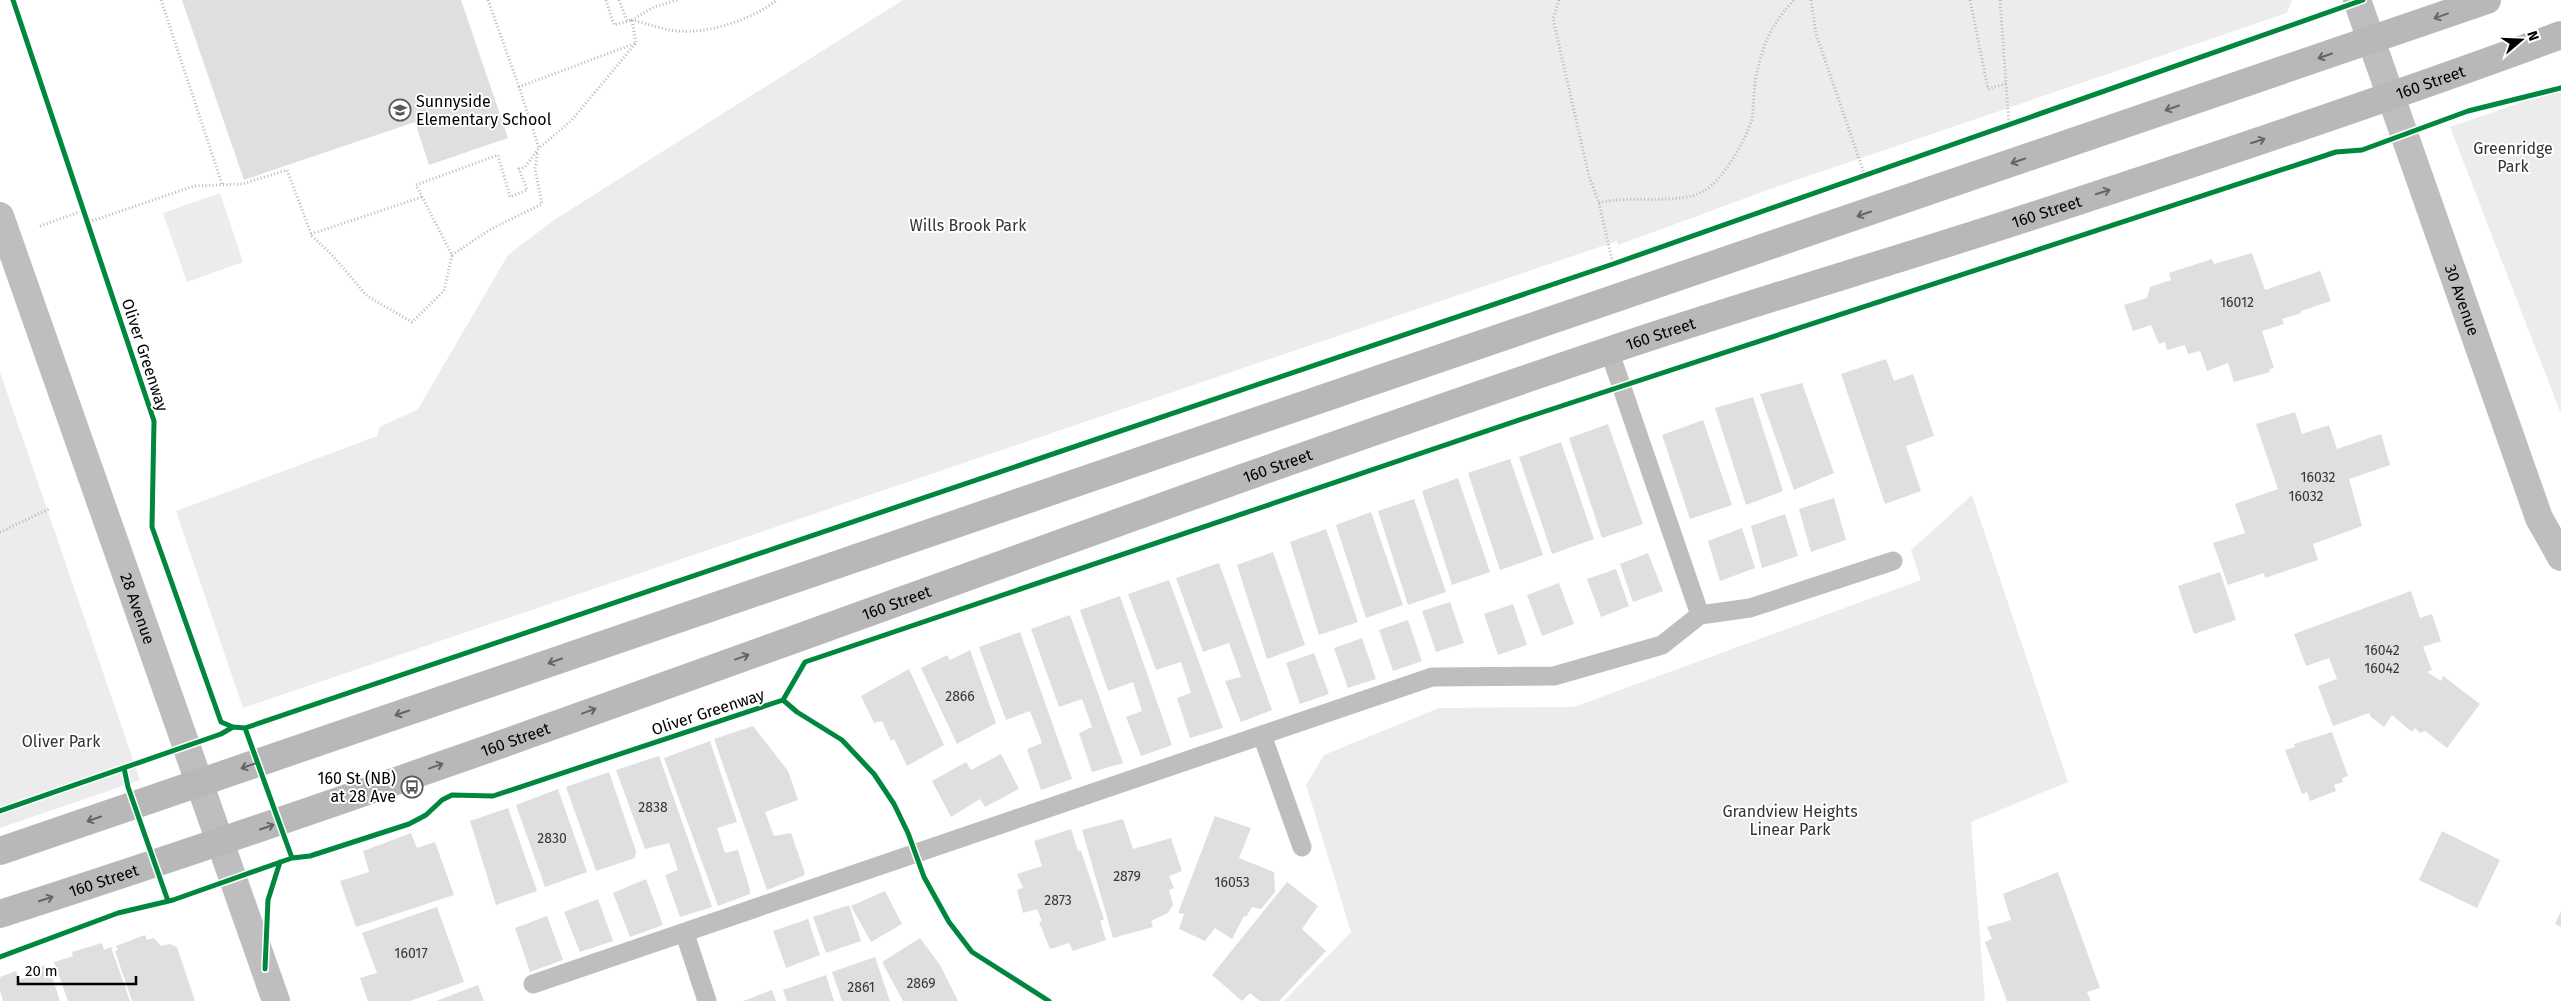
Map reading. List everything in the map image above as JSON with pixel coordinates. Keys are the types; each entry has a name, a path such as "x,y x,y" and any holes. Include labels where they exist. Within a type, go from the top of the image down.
{"main road":[{"path":"0,851 2487,0"},
{"name":"160 Street","path":"0,914 220,843 1111,524 1609,350 2024,219 2392,97 2561,35"}],"street":[{"name":"30 Avenue","path":"2357,0 2539,518 2561,557"},
{"name":"28 Avenue","path":"0,216 276,1001"}],"lane":[{"path":"1609,350 1700,615"},
{"path":"533,984 685,934 1432,677 1554,676 1662,645 1700,615 1750,608 1893,561"},
{"path":"1262,735 1302,847"},
{"path":"685,934 707,1001"}],"path":[{"path":"161,0 222,184"},
{"path":"452,255 491,229 542,204 535,169 539,148 488,0"},
{"path":"606,0 614,25 632,20 654,7 677,0"},
{"path":"619,0 627,21"},
{"path":"632,20 678,31 715,27 743,20 777,0"},
{"path":"1558,0 1553,19 1589,176 1599,202 1613,264"},
{"path":"1599,202 1612,199 1678,198 1704,191 1725,170 1745,137 1752,118 1755,82 1765,43 1780,16 1794,0"},
{"path":"1811,0 1816,34 1865,176"},
{"path":"1970,0 1988,89 2008,83"},
{"path":"2000,0 2008,83 2009,125"},
{"path":"82,201 90,225 194,186 242,184 287,170 311,234 367,296 412,322 444,291 452,255 416,185 498,155 510,197 527,190 519,169 525,167 539,148 571,121 636,43 632,20"},
{"path":"519,87 636,43"},
{"path":"2000,128 2019,122"},
{"path":"1855,179 1874,172"},
{"path":"311,234 422,197"},
{"path":"40,226 85,210"},
{"path":"1604,268 1623,261"},
{"path":"0,532 49,509"}],"green space":[{"name":"Wills Brook Park","path":"903,0 2292,0 2287,13 1776,187 1618,245 1617,241 243,708 176,511 377,436 380,427 418,409 508,255 554,220"},
{"name":"Greenridge Park","path":"2561,89 2561,414 2450,127"},
{"path":"220,193 243,262 187,282 163,213"},
{"name":"Oliver Park","path":"0,372 140,780 0,828"},
{"name":"Grandview Heights Linear Park","path":"1972,495 2068,782 1971,822 1985,1001 1284,1001 1351,932 1306,785 1324,755 1439,708 1574,707 1921,580 1911,550"}],"building":[{"path":"182,0 461,0 508,138 429,165 415,122 244,180"},
{"path":"2252,253 2265,290 2320,271 2331,301 2282,319 2284,324 2262,331 2274,368 2269,369 2270,372 2234,382 2228,363 2207,371 2200,351 2188,354 2185,345 2167,350 2165,342 2159,344 2151,325 2133,331 2124,305 2147,298 2150,287 2171,280 2169,273 2212,259 2214,264"},
{"path":"1886,359 1894,381 1913,374 1934,436 1906,446 1921,491 1885,504 1841,374"},
{"path":"1802,383 1834,473 1794,490 1760,394"},
{"path":"1753,397 1783,491 1746,505 1715,408"},
{"path":"2295,412 2302,434 2329,425 2337,449 2381,434 2390,465 2349,479 2362,526 2313,544 2318,560 2265,578 2264,573 2228,585 2213,543 2245,533 2235,504 2278,489 2256,424"},
{"path":"1703,420 1732,505 1690,519 1662,435"},
{"path":"1608,424 1643,524 1602,538 1569,438"},
{"path":"1561,442 1594,539 1552,554 1519,457"},
{"path":"1510,459 1543,555 1500,570 1468,473"},
{"path":"1458,478 1490,572 1452,585 1422,491"},
{"path":"1834,498 1846,540 1811,552 1799,509"},
{"path":"1414,499 1446,592 1408,605 1378,511"},
{"path":"1371,512 1403,605 1366,618 1336,525"},
{"path":"1785,514 1798,556 1762,568 1751,526"},
{"path":"1742,528 1755,568 1720,581 1708,541"},
{"path":"1326,529 1358,622 1319,635 1290,542"},
{"path":"1273,552 1305,645 1267,659 1237,565"},
{"path":"1648,553 1663,591 1633,602 1620,564"},
{"path":"1219,563 1272,710 1241,722 1225,681 1241,677 1229,643 1203,652 1176,578"},
{"path":"1616,569 1629,606 1601,617 1587,579"},
{"path":"2220,572 2236,620 2194,634 2178,586"},
{"path":"1169,580 1223,728 1190,738 1177,698 1191,693 1181,662 1156,670 1128,594"},
{"path":"1559,583 1574,624 1542,636 1527,595"},
{"path":"2411,591 2420,618 2432,614 2441,641 2423,647 2432,670 2427,672 2441,681 2443,676 2480,704 2447,748 2425,731 2420,733 2415,728 2412,732 2392,715 2384,727 2371,717 2369,713 2333,726 2318,686 2337,679 2329,658 2306,666 2294,634"},
{"path":"1120,596 1172,745 1141,756 1126,717 1142,711 1133,682 1108,691 1080,610"},
{"path":"1450,602 1464,643 1436,652 1422,611"},
{"path":"1513,604 1527,645 1498,655 1484,614"},
{"path":"1070,615 1123,763 1092,772 1079,733 1092,727 1082,699 1059,707 1031,629"},
{"path":"1408,620 1422,661 1393,671 1379,630"},
{"path":"1020,632 1072,779 1041,790 1027,749 1042,743 1030,711 1006,720 979,647"},
{"path":"1362,638 1376,679 1348,688 1334,648"},
{"path":"970,650 996,723 957,744 921,668 947,655 950,660"},
{"path":"1314,653 1329,694 1300,704 1286,663"},
{"path":"909,669 944,745 907,766 894,739 891,741 882,721 874,723 861,696"},
{"path":"753,726 788,771 798,800 765,812 774,836 791,833 805,873 803,876 767,890 714,739"},
{"path":"2332,732 2348,776 2342,778 2343,782 2334,785 2336,791 2310,801 2307,792 2302,794 2285,750 2295,747 2294,744"},
{"path":"710,741 737,822 717,828 725,853 738,850 750,890 750,894 718,906 664,758"},
{"path":"1001,754 1019,789 985,807 980,799 951,817 932,781 966,762 971,770"},
{"path":"659,756 712,907 680,917 665,875 678,870 669,843 645,849 616,770"},
{"path":"609,772 636,851 635,858 596,871 566,787"},
{"path":"558,789 587,872 545,887 516,805"},
{"path":"508,808 537,891 496,905 470,821"},
{"path":"1215,816 1251,828 1239,858 1274,872 1275,892 1261,909 1252,907 1246,917 1244,916 1232,939 1215,928 1205,941 1179,929 1184,914 1178,913"},
{"path":"1123,819 1133,849 1171,838 1182,871 1169,876 1174,888 1169,890 1173,905 1168,913 1151,921 1153,927 1113,938 1082,830"},
{"path":"1071,829 1078,851 1081,851 1104,919 1100,921 1106,940 1073,951 1069,943 1050,949 1039,922 1042,921 1037,909 1023,913 1017,890 1023,888 1017,874 1042,866 1034,841"},
{"path":"2442,831 2500,860 2477,908 2419,880"},
{"path":"411,833 417,848 435,842 454,895 356,927 340,881 369,872 363,851"},
{"path":"2058,872 2100,988 2087,992 2091,1001 2007,1001 1985,942 1992,939 1987,927 2011,920 2003,894"},
{"path":"646,879 663,925 630,937 613,893"},
{"path":"1287,882 1318,906 1302,929 1326,951 1279,1001 1260,1001 1250,993 1242,1001 1212,975"},
{"path":"885,891 902,924 871,942 851,906"},
{"path":"598,899 613,941 580,952 564,912"},
{"path":"849,905 861,941 826,953 813,917"},
{"path":"437,907 464,982 410,1001 368,1001 360,978 377,973 362,933"},
{"path":"2561,911 2561,927 2555,924"},
{"path":"547,916 563,960 530,972 515,928"},
{"path":"808,919 820,955 786,968 773,931"},
{"path":"145,935 147,940 154,938 161,946 170,944 177,947 195,1001 132,1001 115,951 118,950 116,946"},
{"path":"920,938 940,965 958,1001 903,1001 882,962"},
{"path":"102,943 104,950 111,947 130,1001 68,1001 54,962 73,956 72,952"},
{"path":"875,957 890,1001 842,1001 832,972"},
{"path":"45,965 48,971 50,971 60,1001 3,1001 0,991 0,977 16,971 19,980 29,976 27,972"},
{"path":"826,975 834,1001 787,1001 783,990"},
{"path":"478,985 484,1001 436,1001"},
{"path":"772,990 776,1001 743,1001"}],"cycle path":[{"name":"Oliver Greenway","path":"13,0 154,421 152,527 221,722 233,727 245,728 1613,264 2363,0"},
{"path":"783,700 805,662 1534,415 2336,152 2362,150 2468,111 2561,88"},
{"name":"Oliver Greenway","path":"0,957 118,913 173,900 292,858 310,856 409,824 426,815 442,800 452,795 493,796 783,700 797,712 842,740 874,774 894,804 908,833 924,877 949,922 972,952 1049,1001"},
{"path":"0,811 221,734 233,727"},
{"path":"245,728 292,858"},
{"path":"124,768 128,787 168,901"},
{"path":"265,969 268,900 280,862"}],"place":[{"name":"Sunnyside Elementary School","path":"400,110"},
{"name":"160 St (NB) at 28 Ave","path":"412,787"}]}
